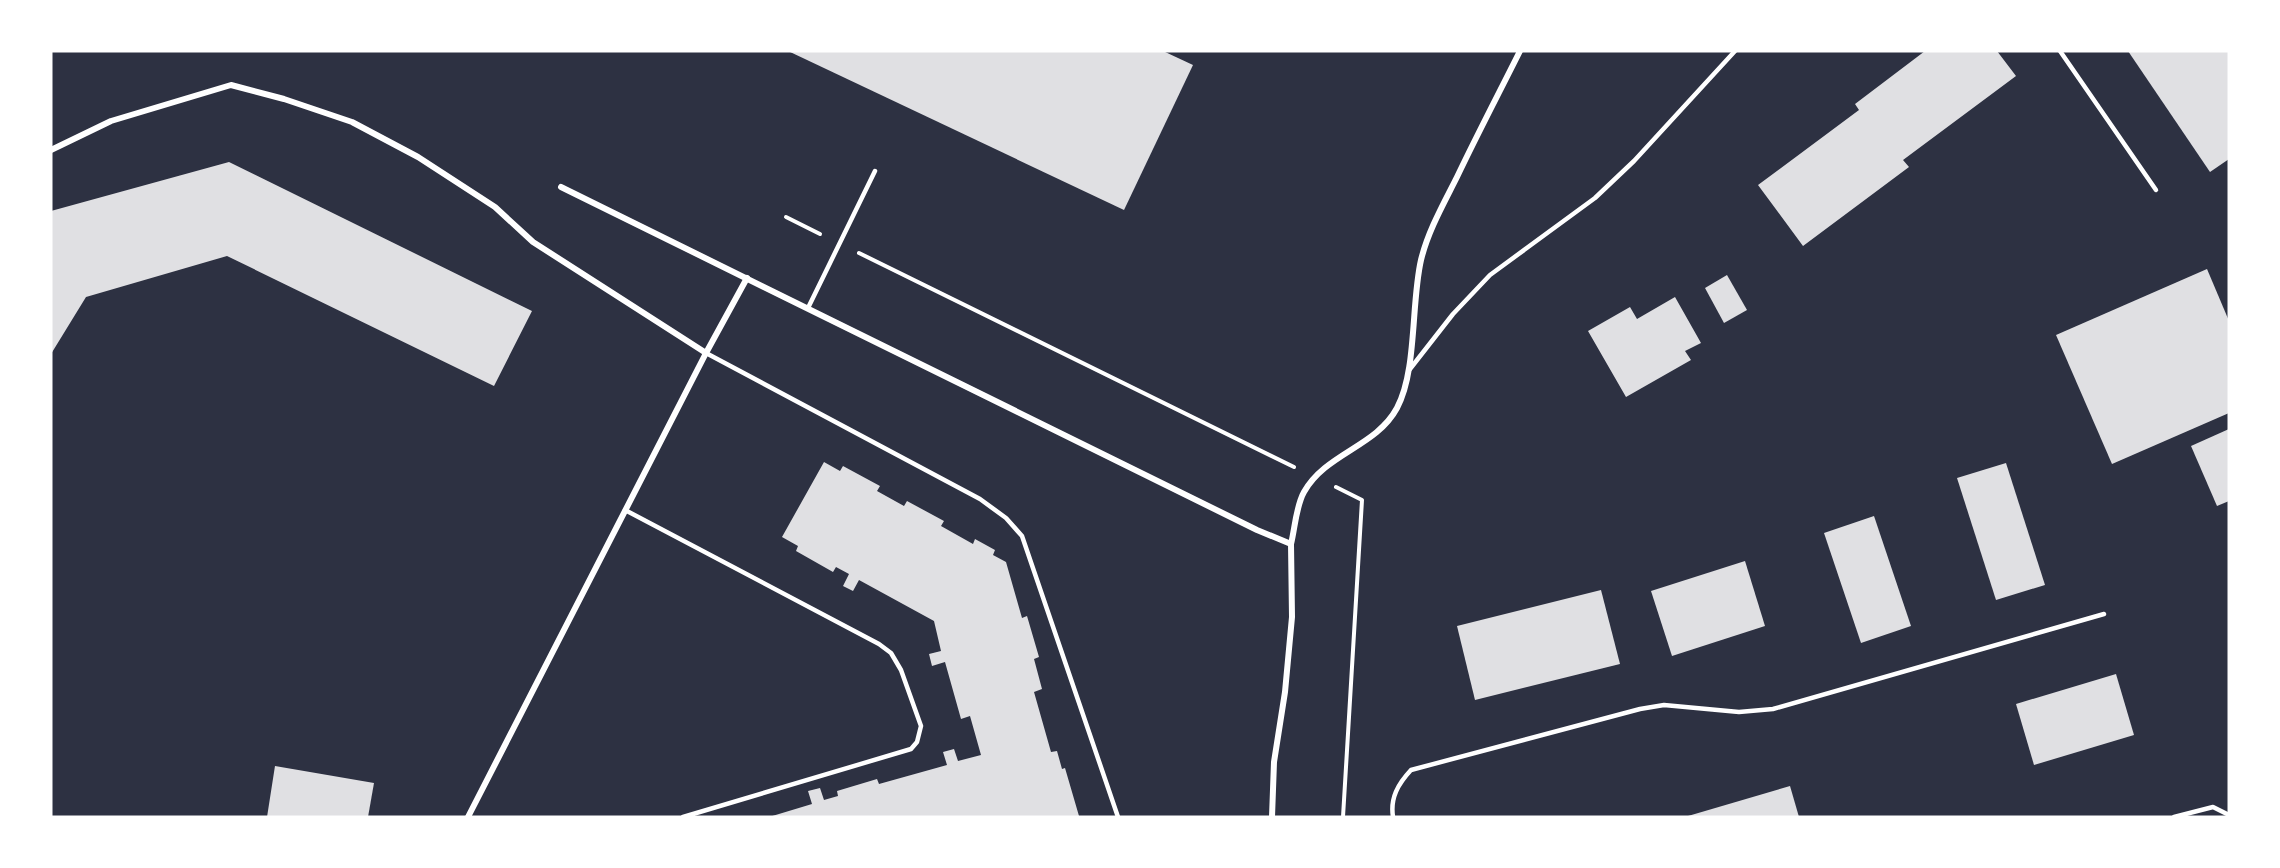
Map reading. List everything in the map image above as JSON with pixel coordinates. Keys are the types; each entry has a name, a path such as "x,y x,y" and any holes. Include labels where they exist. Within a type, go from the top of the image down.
{"street":[{"path":"1272,817 1274,762 1285,692 1292,618 1291,544 1303,493 1325,465 1372,437 1384,427 1398,406 1408,371 1421,259 1437,218 1520,51"},
{"path":"51,150 111,121 231,85 285,99 352,122 418,157 495,207 533,242 706,353"},
{"path":"561,187 1257,530 1291,544"},
{"path":"468,817 706,353 747,278"}],"lane":[{"path":"1408,371 1453,314 1490,275 1595,198 1634,161 1735,51"},
{"path":"2060,51 2156,190"},
{"path":"808,308 875,171"},
{"path":"706,353 980,499 1006,518 1017,530 1022,536 1118,817"},
{"path":"625,510 879,644 891,653 901,670 921,726 917,742 911,749 683,817"},
{"path":"1393,817 1391,806 1398,784 1411,770 1640,709 1664,705 1739,712 1773,709 2104,614"},
{"path":"2174,817 2213,807 2229,815"}],"building":[{"path":"788,51 1163,51 1193,65 1124,210"},
{"path":"1925,51 1997,51 2016,76 1903,160 1909,167 1803,246 1758,185 1859,110 1855,104"},
{"path":"2128,51 2229,51 2229,159 2210,172"},
{"path":"229,162 532,311 494,386 227,256 86,297 51,354 51,211"},
{"path":"2207,269 2229,321 2229,413 2112,464 2056,335"},
{"path":"1727,275 1747,310 1724,323 1705,288"},
{"path":"1675,297 1701,343 1685,351 1691,360 1626,397 1588,331 1630,307 1637,319"},
{"path":"2229,429 2229,501 2217,506 2191,446"},
{"path":"824,462 840,471 843,466 880,486 877,491 904,506 907,501 944,521 941,526 973,544 975,539 995,550 993,555 1006,562 1022,618 1027,616 1039,657 1034,659 1042,689 1034,692 1051,752 1057,751 1062,769 1065,768 1079,816 769,817 812,804 808,791 820,788 824,800 838,796 837,791 877,779 879,784 947,765 943,752 954,749 958,761 981,755 970,716 961,719 945,662 932,666 929,654 941,651 934,621 859,580 853,591 843,586 849,574 836,567 833,572 796,551 798,546 782,537"},
{"path":"2006,463 2045,585 1996,600 1957,478"},
{"path":"1874,516 1911,626 1861,643 1824,533"},
{"path":"1745,561 1765,626 1672,656 1651,591"},
{"path":"1601,590 1620,664 1475,700 1457,626"},
{"path":"2116,674 2134,735 2034,765 2016,704"},
{"path":"275,766 374,783 368,817 267,817"},
{"path":"1790,786 1799,817 1688,817 1688,816"}]}
